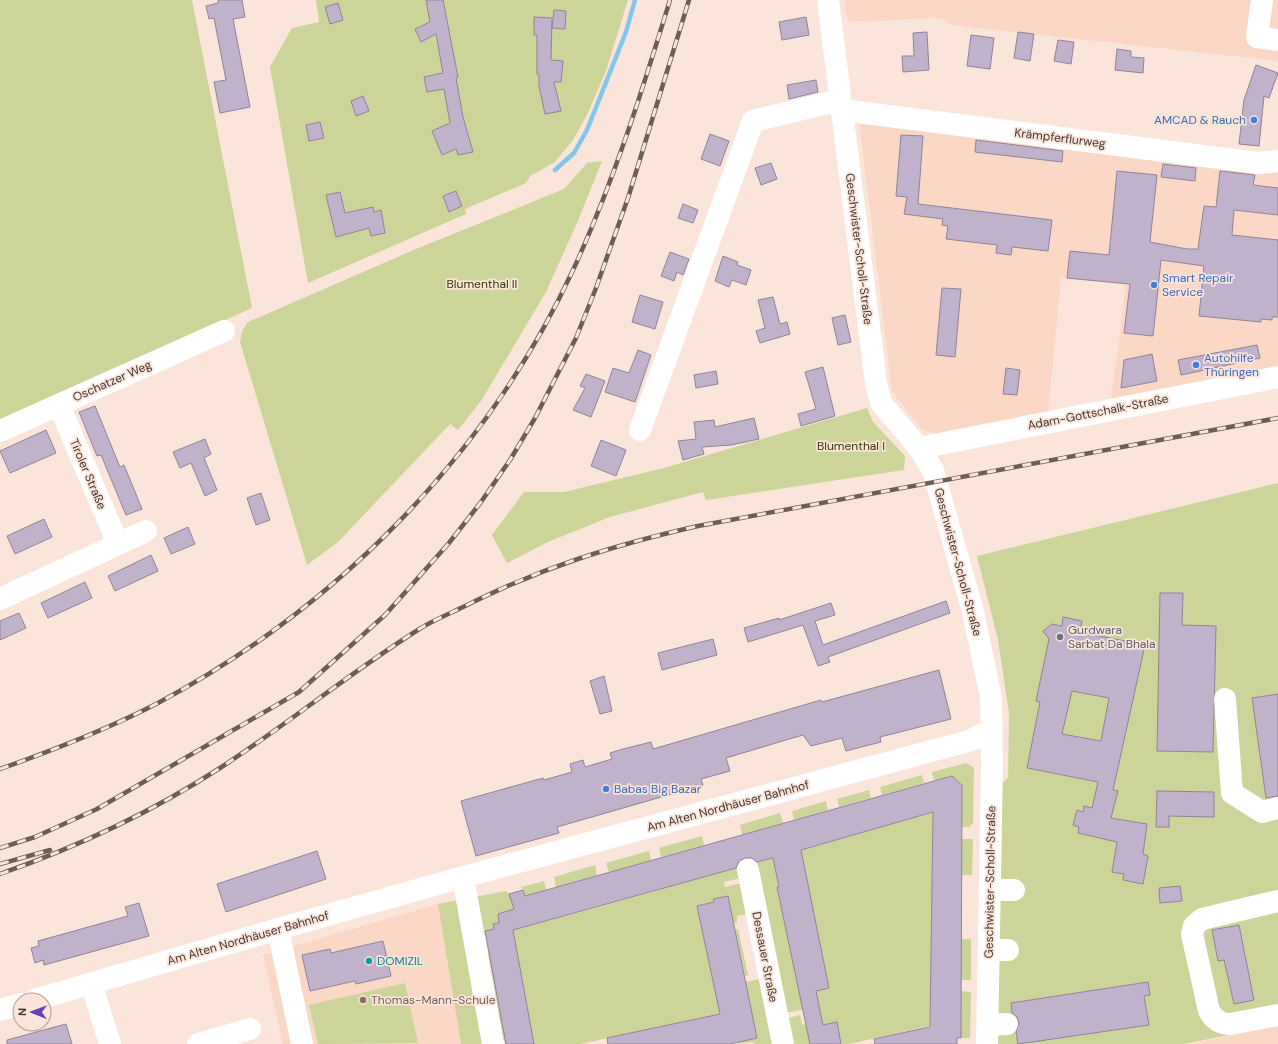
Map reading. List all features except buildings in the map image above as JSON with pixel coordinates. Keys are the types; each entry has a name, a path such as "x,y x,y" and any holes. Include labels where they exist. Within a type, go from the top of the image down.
{"street":[{"name":"Geschwister-Scholl-Straße","path":"828,0 876,383 881,403 919,448 933,470 973,612 991,697 992,729 1000,771 990,890 998,950 994,1031"},
{"path":"1262,0 1257,37 1278,40"},
{"name":"Krämpferflurweg","path":"840,105 1251,162 1278,161"},
{"path":"640,430 753,121 840,105"},
{"name":"Oschatzer Weg","path":"0,431 224,331"},
{"name":"Adam-Gottschalk-Straße","path":"919,448 1278,377"},
{"name":"Tiroler Straße","path":"59,405 118,544"},
{"path":"0,599 146,531"},
{"path":"1225,699 1232,793 1262,812 1278,808"},
{"name":"Am Alten Nordhäuser Bahnhof","path":"52,995 463,877 972,740 992,729"},
{"name":"Dessauer Straße","path":"748,870 783,1044"},
{"path":"463,877 493,1044"},
{"path":"990,890 1014,890"},
{"path":"1278,901 1202,919 1194,926 1192,934 1209,1012 1215,1019 1225,1024 1230,1024 1278,1015"},
{"path":"278,929 302,1044"},
{"path":"90,983 110,1044"},
{"path":"0,1010 12,1006"},
{"path":"198,1044 250,1029"}],"shaded area":[{"path":"844,0 1278,0 1278,61 950,25 941,18 848,22"},
{"path":"859,121 1262,153 1278,152 1278,366 1111,400 1126,285 1061,278 1048,414 944,435 923,430 892,392"},
{"name":"Thomas-Mann-Schule","path":"438,904 461,1044 283,1044 263,955"},
{"path":"1278,1025 1278,1044 1190,1044"}],"green space":[{"path":"0,0 192,0 252,308 0,422"},
{"path":"316,0 628,0 606,71 587,115 573,140 555,162 530,176 526,183 465,209 466,214 308,283 270,67 292,28 319,22"},
{"name":"Blumenthal II","path":"602,161 577,223 546,292 481,401 458,430 450,424 338,542 307,565 240,342 242,331 248,322 416,249 564,189 587,163"},
{"name":"Blumenthal I","path":"867,408 873,422 905,456 904,470 706,500 703,492 610,517 548,542 507,563 492,535 524,492 564,492 664,468"},
{"path":"1278,483 1278,1025 1184,1044 996,1044 1001,784 1008,778 1009,713 998,640 977,556"},
{"path":"966,763 974,768 973,824 971,824 970,827 962,827 962,784 952,776 934,781 932,772"},
{"path":"922,775 924,783 882,795 880,787"},
{"path":"869,790 871,798 839,807 837,799"},
{"path":"826,801 828,810 794,820 792,811"},
{"path":"933,809 930,1026 849,1044 834,1044 837,1022 823,1025 819,1006 782,1014 752,863 767,859 772,854 779,887 777,888 800,994 829,988 798,851 920,816"},
{"path":"780,813 783,823 749,833 749,835 743,837 740,825"},
{"path":"702,836 704,845 661,857 659,848"},
{"path":"962,839 973,839 972,875 962,875"},
{"path":"649,851 651,860 609,872 606,863"},
{"path":"595,865 597,875 556,887 554,877"},
{"path":"739,867 741,878 724,882 725,887 746,882 752,913 737,916 737,922 734,924 727,896 714,899 714,902 697,906 720,1014 580,1044 534,1044 511,922 531,916 533,925 555,919 554,916 562,914 563,917 660,890 659,887 667,887"},
{"path":"544,881 546,890 525,896 522,887"},
{"path":"506,891 509,894 514,909 498,914 499,923 494,924 494,929 485,931 486,934 481,935 482,953 489,952 506,1041 500,1042 500,1044 461,1044 438,904"},
{"path":"738,929 748,975 745,976 735,930"},
{"path":"962,939 971,939 971,980 961,980"},
{"path":"765,978 774,1044 755,1044 753,1042 738,1044 738,1042 757,1038 745,982"},
{"path":"405,983 418,1043 318,1044 309,1005"},
{"path":"961,991 971,992 970,1038 961,1038"},
{"path":"800,1015 802,1025 806,1024 810,1044 790,1044 788,1018"}],"waterway":[{"path":"555,170 574,153 587,130 626,32 635,0"}],"railway":[{"path":"0,769 61,747 120,722 158,703 224,664 287,620 346,572 402,519 452,462 498,401 539,336 574,268 615,169 670,0"},
{"path":"0,848 35,837 97,809 299,692 385,615 449,543 481,502 510,460 535,418 576,338 596,288 628,198 689,0"},
{"path":"0,874 86,840 141,814 220,768 370,662 421,628 492,593 549,569 637,541 698,526 1278,418"},
{"path":"0,864 50,850"}],"place":[{"name":"AMCAD & Rauch","path":"1254,120"},
{"name":"Smart Repair Service","path":"1154,285"},
{"name":"Autohilfe Thüringen","path":"1196,365"},
{"name":"Gurdwara Sarbat Da Bhala","path":"1060,637"},
{"name":"Babas Big Bazar","path":"606,789"},
{"name":"DOMIZIL","path":"369,961"},
{"name":"Thomas-Mann-Schule","path":"363,1000"}]}
